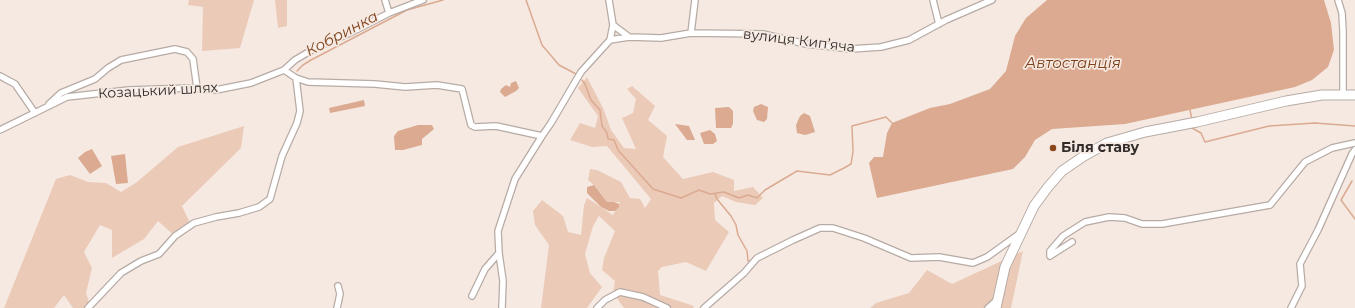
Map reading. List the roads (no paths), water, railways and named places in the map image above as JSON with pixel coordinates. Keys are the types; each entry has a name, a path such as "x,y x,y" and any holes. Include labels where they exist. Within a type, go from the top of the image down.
{"main road":[{"path":"997,304 1005,267 1034,206 1062,171 1084,156 1107,143 1145,132 1322,94 1355,95"}],"street":[{"path":"385,0 389,12 423,0"},
{"path":"502,308 503,281 498,231 515,179 551,123 581,72 610,40 613,25 609,0"},
{"path":"691,33 695,0"},
{"path":"934,0 939,24"},
{"name":"вулиця Кипʼяча","path":"610,40 629,37 661,38 691,33 763,34 806,44 851,49 881,47 909,40 939,24 992,0"},
{"path":"1338,0 1342,13 1343,25 1343,94"},
{"name":"Козацький шлях","path":"0,130 67,97 129,90 197,88 216,90 251,83 284,70 295,60 317,47 352,32 389,12"},
{"path":"613,25 629,37"},
{"path":"43,109 61,93 95,79 108,68 121,60 175,49 187,52 193,60 197,88"},
{"path":"284,70 296,78 308,82 375,84 405,87 437,85 462,89 471,125 475,127 496,126 542,136"},
{"path":"0,76 15,84 35,113"},
{"path":"88,308 122,273 141,261 159,254 175,236 194,223 216,217 239,214 259,208 270,199 282,156 297,123 300,111 296,78"},
{"path":"1072,242 1050,256 1050,251 1063,236 1085,222 1109,217 1125,218 1142,224 1162,224 1270,205 1305,162 1332,148 1355,143"},
{"path":"1291,308 1302,286 1300,264 1318,230 1355,150"},
{"path":"704,308 744,274 757,258 820,228 833,228 911,258 939,257 973,263 987,258 1021,233"},
{"path":"472,296 485,269 499,253"},
{"path":"337,308 340,294 338,286"},
{"path":"597,308 605,300 620,292 643,297 667,308"},
{"path":"988,308 997,304"}],"water":[{"name":"Автостанція","path":"1047,0 1324,0 1331,23 1334,50 1328,67 1312,80 1295,87 1125,124 1052,129 1035,140 1025,157 1013,169 877,198 869,163 874,157 883,157 887,133 892,123 930,108 950,104 990,89 1006,71 1015,36 1026,18"},
{"path":"516,81 519,88 516,91 505,97 500,92 506,85 510,87 511,83"},
{"path":"364,100 365,106 330,113 329,108"},
{"path":"761,104 768,107 767,119 764,122 757,120 753,111 754,107"},
{"path":"729,107 733,111 733,124 731,128 716,128 715,108"},
{"path":"804,113 810,116 815,132 805,135 797,133 796,125 800,116"},
{"path":"675,124 689,126 695,140 687,140"},
{"path":"418,125 432,125 434,129 422,139 422,145 403,150 395,150 394,136 398,131"},
{"path":"710,130 715,134 717,141 713,144 704,144 700,133"},
{"path":"92,149 102,166 90,174 78,158 85,152"},
{"path":"125,154 128,183 116,184 111,156"},
{"path":"594,185 607,202 619,204 619,207 615,211 609,211 601,207 587,193 587,187"}],"waterway":[{"name":"Кобринка","path":"297,71 311,60 407,10 443,0"},
{"name":"Кобринка","path":"526,0 542,45 559,65 576,74"},
{"name":"Кобринка","path":"582,80 591,100 600,110 602,126 607,133 608,139 614,140 618,150 653,189 681,198 699,190 710,194 724,192 739,198 748,195 757,198 765,190 797,171 830,175 851,164 853,152 852,126 886,117 892,123"},
{"name":"Кобринка","path":"1190,110 1192,120"},
{"name":"Кобринка","path":"1192,126 1192,128 1201,133 1205,142 1269,126 1315,123 1355,126"},
{"name":"Кобринка","path":"1352,181 1341,200 1355,219"},
{"path":"715,194 736,225 738,235 747,251 748,261 750,261"}],"place":[{"name":"Біля ставу","path":"1053,148"}]}
